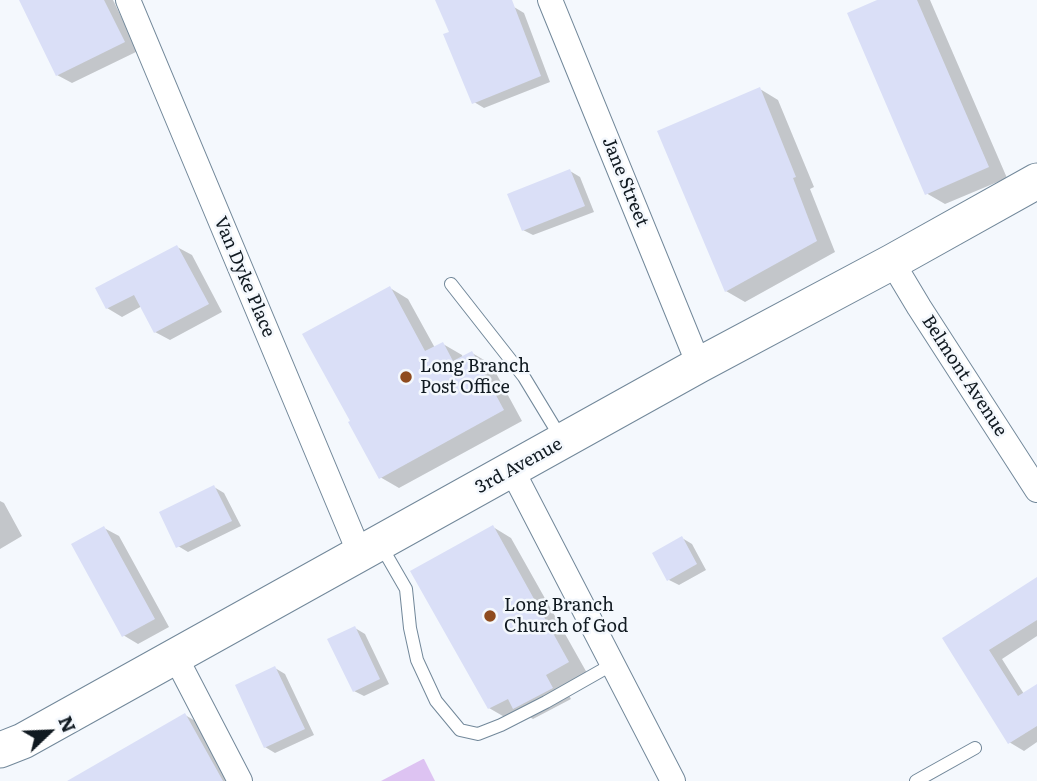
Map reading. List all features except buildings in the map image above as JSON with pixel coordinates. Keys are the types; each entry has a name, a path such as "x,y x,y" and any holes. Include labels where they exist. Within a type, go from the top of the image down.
{"street":[{"name":"Van Dyke Place","path":"128,0 370,549"},
{"name":"Jane Street","path":"550,0 699,365"},
{"name":"3rd Avenue","path":"0,750 23,741 699,365 1037,181"},
{"name":"Belmont Avenue","path":"892,262 1037,490"},
{"path":"512,470 673,781"},
{"path":"175,656 240,781"}],"lane":[{"path":"451,284 524,377 563,441"},
{"path":"370,549 406,589 417,660 436,701 460,730 478,734 501,725 613,664"},
{"path":"916,781 975,748"}],"shaded area":[{"path":"423,759 435,781 381,781"}],"place":[{"name":"Long Branch Post Office","path":"406,377"},
{"name":"Long Branch Church of God","path":"490,616"}]}
